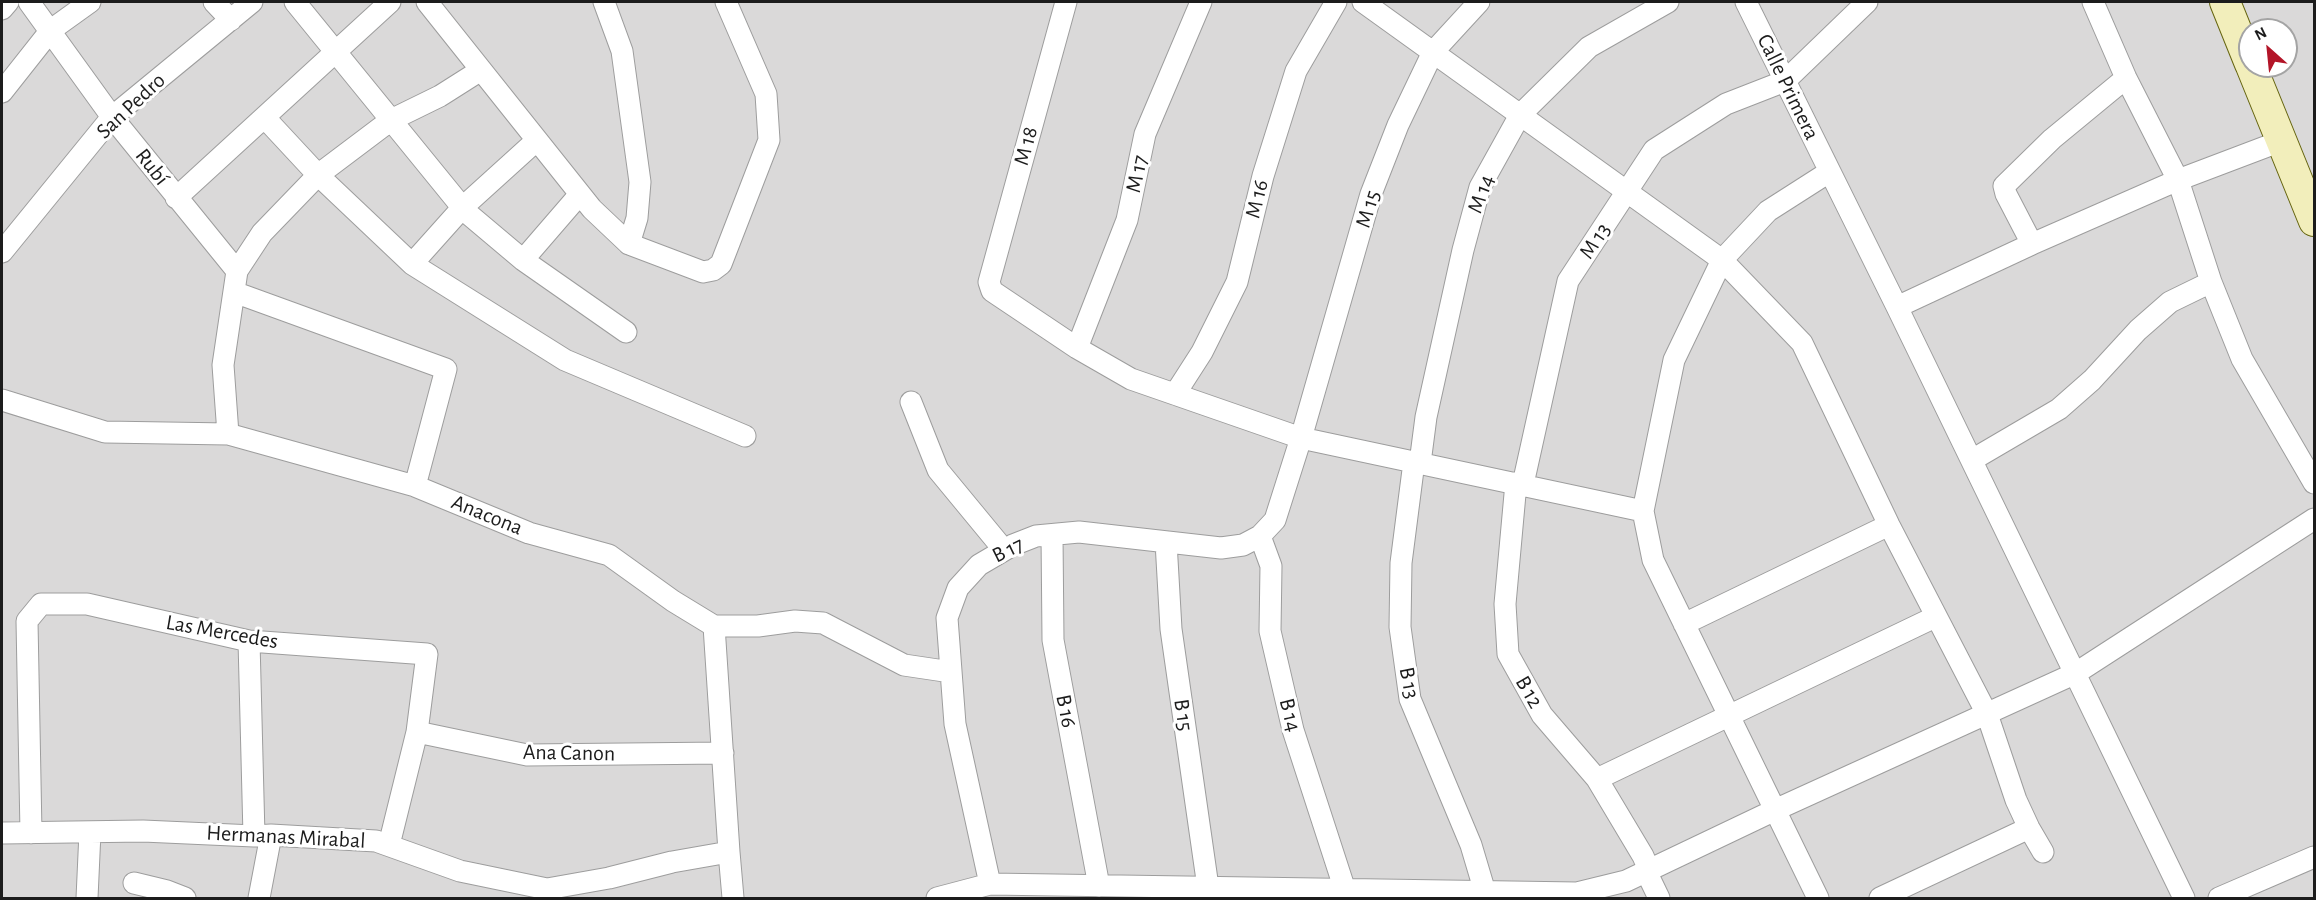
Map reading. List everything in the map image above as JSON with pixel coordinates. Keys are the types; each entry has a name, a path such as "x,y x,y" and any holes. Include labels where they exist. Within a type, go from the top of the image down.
{"street":[{"path":"2,9 8,2"},
{"name":"Rubí","path":"29,2 112,117 237,270"},
{"path":"2,92 51,30 90,2"},
{"path":"214,2 231,20"},
{"name":"San Pedro","path":"2,252 112,117 252,2"},
{"path":"295,2 463,207 524,260 626,332"},
{"path":"176,198 390,2"},
{"path":"427,2 592,209 629,244 703,272 713,270 721,264 769,140 766,94 726,2"},
{"path":"604,2 622,51 640,182 637,218 629,244"},
{"name":"M 18","path":"1066,2 989,282 992,291 1077,348"},
{"name":"M 17","path":"1077,348 1127,220 1145,134 1201,2"},
{"name":"M 16","path":"1175,394 1202,352 1237,282 1263,176 1296,71 1336,2"},
{"path":"1363,2 1722,260 1802,343 1889,525 1987,714 2007,774 2029,828 2043,852"},
{"name":"M 15","path":"1301,438 1371,194 1398,124 1433,52 1479,2"},
{"name":"M 14","path":"1417,462 1463,250 1480,187 1520,115 1589,47 1668,2"},
{"name":"Calle Primera","path":"1746,2 1897,306 2184,898"},
{"path":"1785,81 1867,2"},
{"path":"2093,2 2126,78 2178,180 2211,282 2242,358 2314,483"},
{"path":"2227,2 2238,32"},
{"path":"228,434 223,365 237,270 262,233 318,175 391,120 440,96 481,70"},
{"path":"2032,244 2004,186 2052,139 2126,78"},
{"path":"2255,78 2314,221"},
{"name":"M 13","path":"1519,484 1568,281 1654,150 1726,104 1785,81"},
{"path":"265,118 318,175 412,264 565,360 745,436"},
{"path":"412,264 463,207 537,140"},
{"path":"1897,306 2178,180 2281,141"},
{"path":"1818,898 1653,560 1643,511 1674,360 1722,260 1768,211 1829,172"},
{"path":"524,260 580,194"},
{"path":"1972,460 2060,410 2092,380 2138,330 2170,302 2211,282"},
{"path":"234,292 446,369 415,486"},
{"path":"1077,348 1131,379 1301,438 1643,511"},
{"name":"Anacona","path":"2,400 105,432 228,434 415,486 530,533 609,555 673,601 714,626"},
{"path":"911,402 938,470 1004,550"},
{"path":"1260,536 1275,520 1301,438"},
{"name":"B 13","path":"1417,462 1401,563 1400,627 1410,699 1471,846 1485,892"},
{"name":"B 12","path":"1519,484 1505,604 1508,654 1542,715 1597,779 1643,856 1659,898"},
{"path":"937,898 990,884 1577,893 1626,881 1775,810 2076,673 2314,519"},
{"path":"1684,624 1889,525"},
{"name":"B 17","path":"990,884 955,724 947,618 958,588 979,564 1036,536 1079,532 1221,548 1244,546 1260,536"},
{"name":"B 16","path":"1053,535 1053,640 1099,886"},
{"name":"B 14","path":"1260,536 1271,566 1270,631 1293,730 1345,890"},
{"name":"B 15","path":"1166,542 1171,629 1208,887"},
{"name":"Las Mercedes","path":"30,833 27,621 41,604 87,604 249,642 427,654 417,732"},
{"path":"1597,779 1935,617"},
{"path":"733,898 714,626 758,626 795,621 823,623 904,665 951,672"},
{"path":"249,642 262,835 259,898"},
{"path":"389,846 417,732"},
{"name":"Ana Canon","path":"417,732 527,756 723,753"},
{"path":"1880,898 2029,828"},
{"name":"Hermanas Mirabal","path":"2,833 142,831 376,841 516,891 547,889 609,878 672,862 729,852"},
{"path":"87,898 90,832"},
{"path":"2219,898 2314,857"},
{"path":"134,883 168,891 185,898"}],"shaded area":[{"path":"2,2 2314,2 2314,898 2,898"}]}
